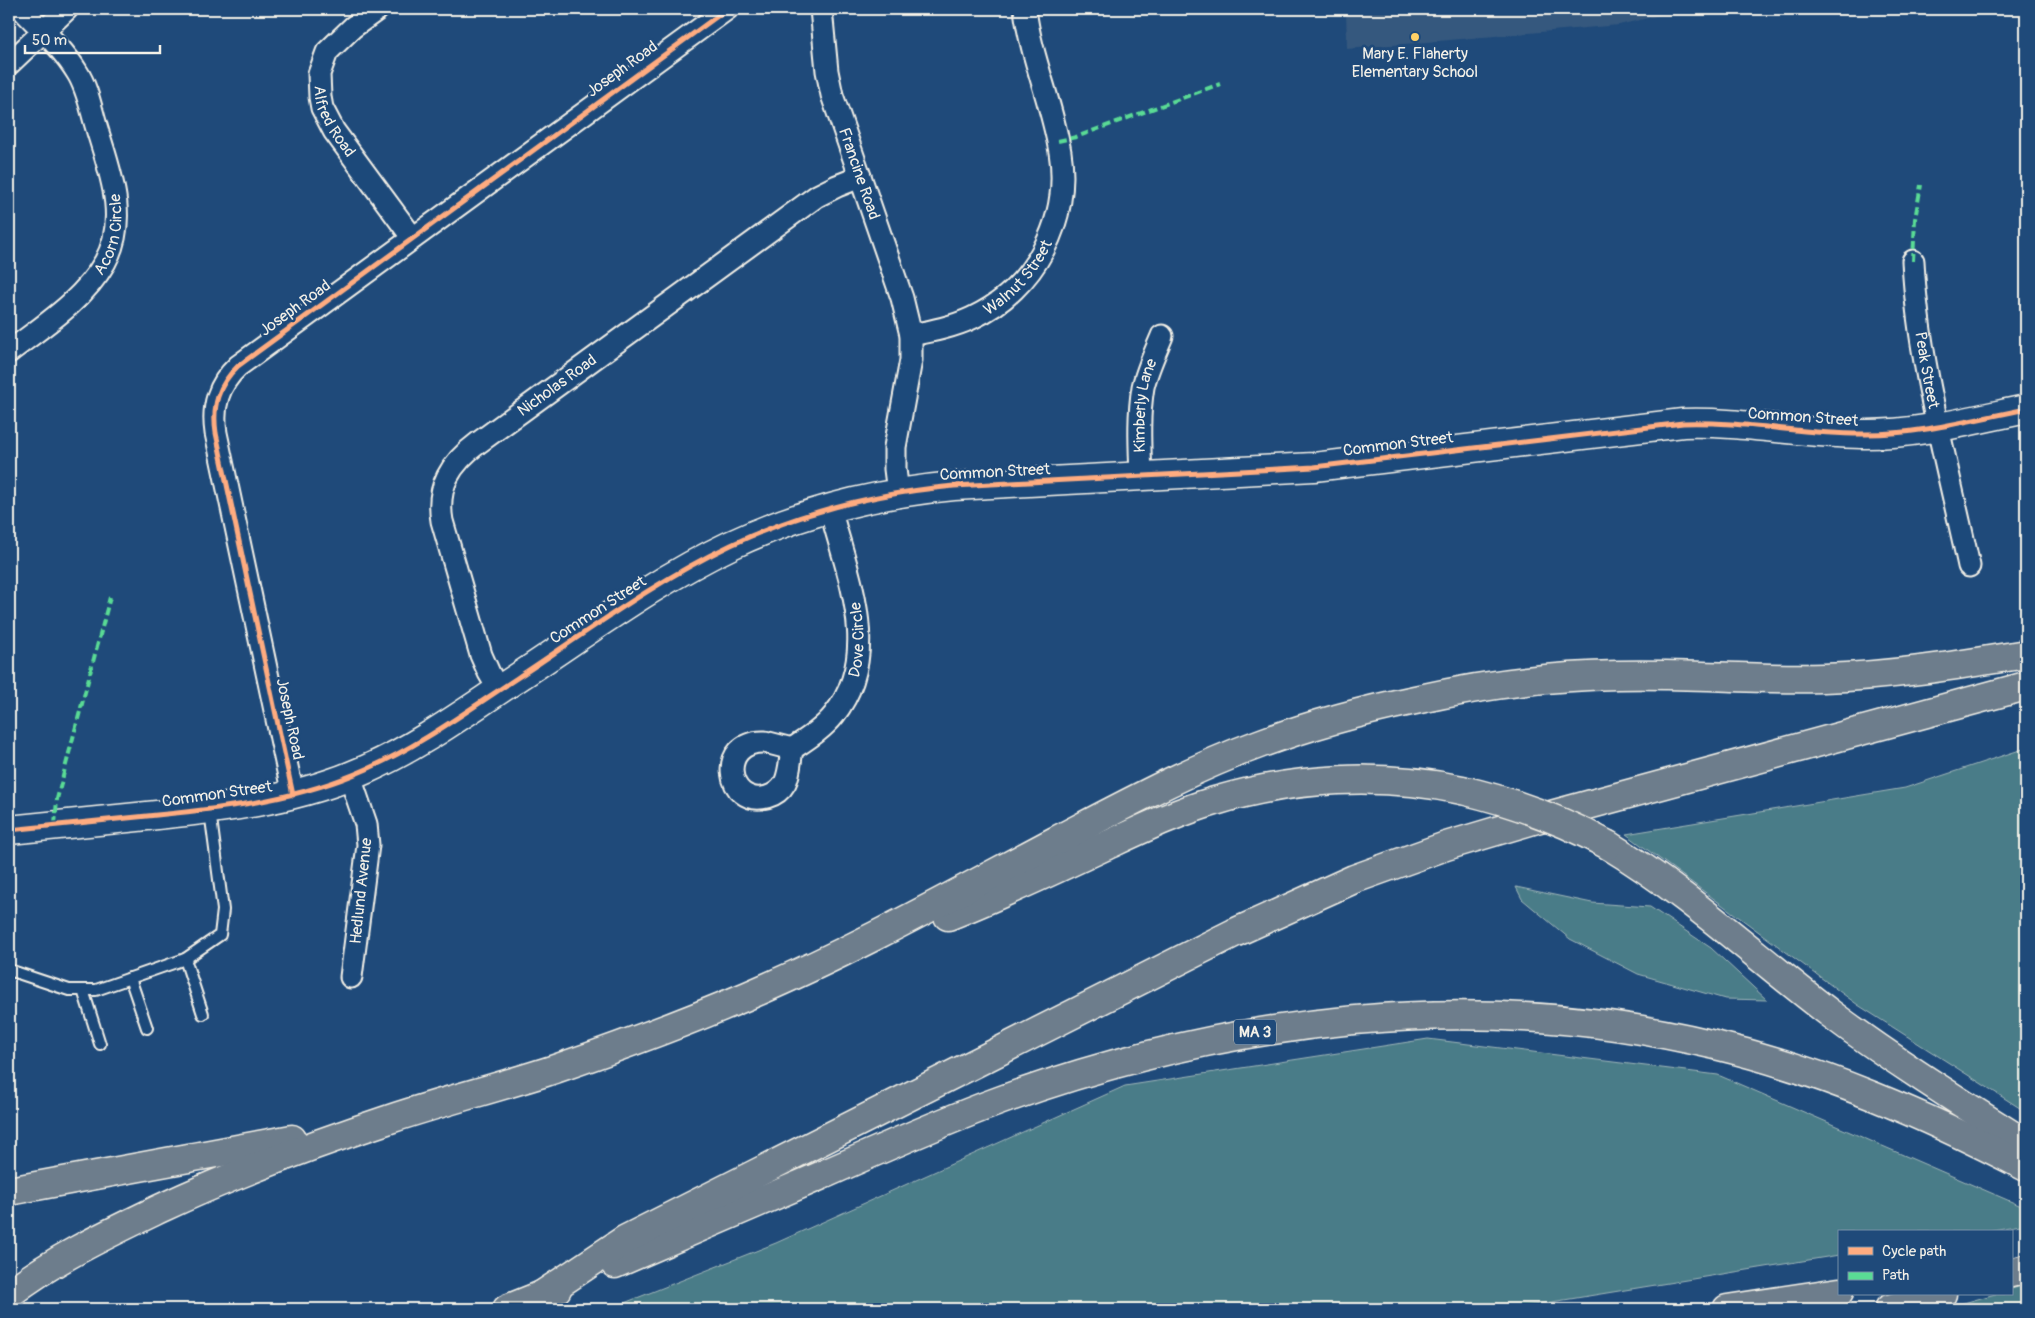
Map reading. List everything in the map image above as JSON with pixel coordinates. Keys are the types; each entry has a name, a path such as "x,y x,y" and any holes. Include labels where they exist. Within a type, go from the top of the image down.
{"highway":[{"path":"9,1294 44,1270 88,1244 209,1186 300,1150 590,1056 714,1010 804,971 887,931 1164,784 1258,744 1352,715 1450,693 1547,680 1621,675 1812,678 1852,676 1921,670 2026,654"},
{"path":"542,1295 626,1239 1234,933 1347,882 1416,856 1540,818 2026,686"},
{"path":"804,971 965,909 1156,823 1214,801 1273,787 1341,780 1390,781 1462,790 1537,812 1608,845 1658,878 1868,1041 2026,1144"},
{"name":"MA 3","path":"507,1309 922,1132 1030,1091 1134,1060 1221,1038 1287,1027 1354,1019 1428,1015 1519,1016 1586,1022 1684,1038 1780,1063 1843,1084 1935,1123 2026,1167"},
{"path":"9,1191 282,1141 432,1106"},
{"path":"2012,1258 2026,1254"},
{"path":"2012,1273 2026,1269"},
{"path":"1727,1309 1838,1292"},
{"path":"1889,1309 1935,1296"}],"street":[{"name":"Acorn Circle","path":"9,352 85,292 106,261 113,245 116,229 116,204 112,182 85,88 76,70 22,9"},
{"path":"9,64 67,9"},
{"name":"Alfred Road","path":"378,9 353,27 327,52 319,74 320,97 322,108 334,130 412,237"},
{"name":"Joseph Road","path":"293,795 216,433 215,402 224,382 238,366 412,237 727,9"},
{"name":"Francine Road","path":"821,9 829,83 902,298 911,335"},
{"name":"Walnut Street","path":"911,335 961,322 993,306 1028,273 1042,252 1053,230 1061,197 1061,163 1058,141 1033,55 1025,9"},
{"name":"Nicholas Road","path":"499,690 489,673 482,655 442,521 440,499 442,488 459,459 478,442 809,202 837,186 860,178"},
{"name":"Peak Street","path":"1913,261 1916,301 1939,427 1969,566"},
{"path":"898,492 895,447 911,360 911,335"},
{"name":"Kimberly Lane","path":"1141,477 1140,432 1143,388 1150,364 1162,336"},
{"name":"Common Street","path":"9,830 246,805 293,795 350,777 419,742 684,570 748,538 787,522 830,508 898,492 967,485 1314,467 1683,423 1716,423 1828,433 1864,434 1939,427 2026,409"},
{"name":"Dove Circle","path":"792,749 815,733 833,716 852,684 860,647 859,622 830,508"},
{"name":"Hedlund Avenue","path":"350,777 366,824 368,845 351,978"}],"lane":[{"path":"9,970 69,990 96,990 185,959 220,935 223,910 210,809"},
{"path":"185,959 203,1014"},
{"path":"130,978 147,1028"},
{"path":"83,990 100,1044"}],"shaded area":[{"name":"Mary E. Flaherty Elementary School","path":"1346,9 1685,9 1619,25 1347,49"}],"green space":[{"path":"2026,748 2026,1112 1858,1005 1626,834 1905,788"},
{"path":"1516,887 1592,903 1650,907 1711,948 1767,1000 1725,999 1638,974 1570,939 1522,899"},
{"path":"1428,1039 1718,1075 2026,1208 2026,1224 1993,1230 1838,1230 1838,1255 1509,1309 609,1309 776,1243 1125,1086"},
{"path":"2026,1285 2026,1309 1943,1309 1988,1296 2012,1296 2012,1289"}],"marked path":[{"path":"1058,141 1076,137 1220,84"},
{"path":"1913,261 1915,219 1921,185"},
{"path":"55,825 57,799 110,597"}],"cycle path":[{"path":"293,795 216,433 215,414 221,388 238,366 727,9"},
{"path":"9,830 238,805 290,795 342,779 387,760 425,738 648,591 703,559 758,533 785,523 868,499 954,486 1314,467 1683,423 1728,424 1817,432 1882,434 1944,426 2026,409"}],"place":[{"name":"Mary E. Flaherty Elementary School","path":"1415,37"}]}
